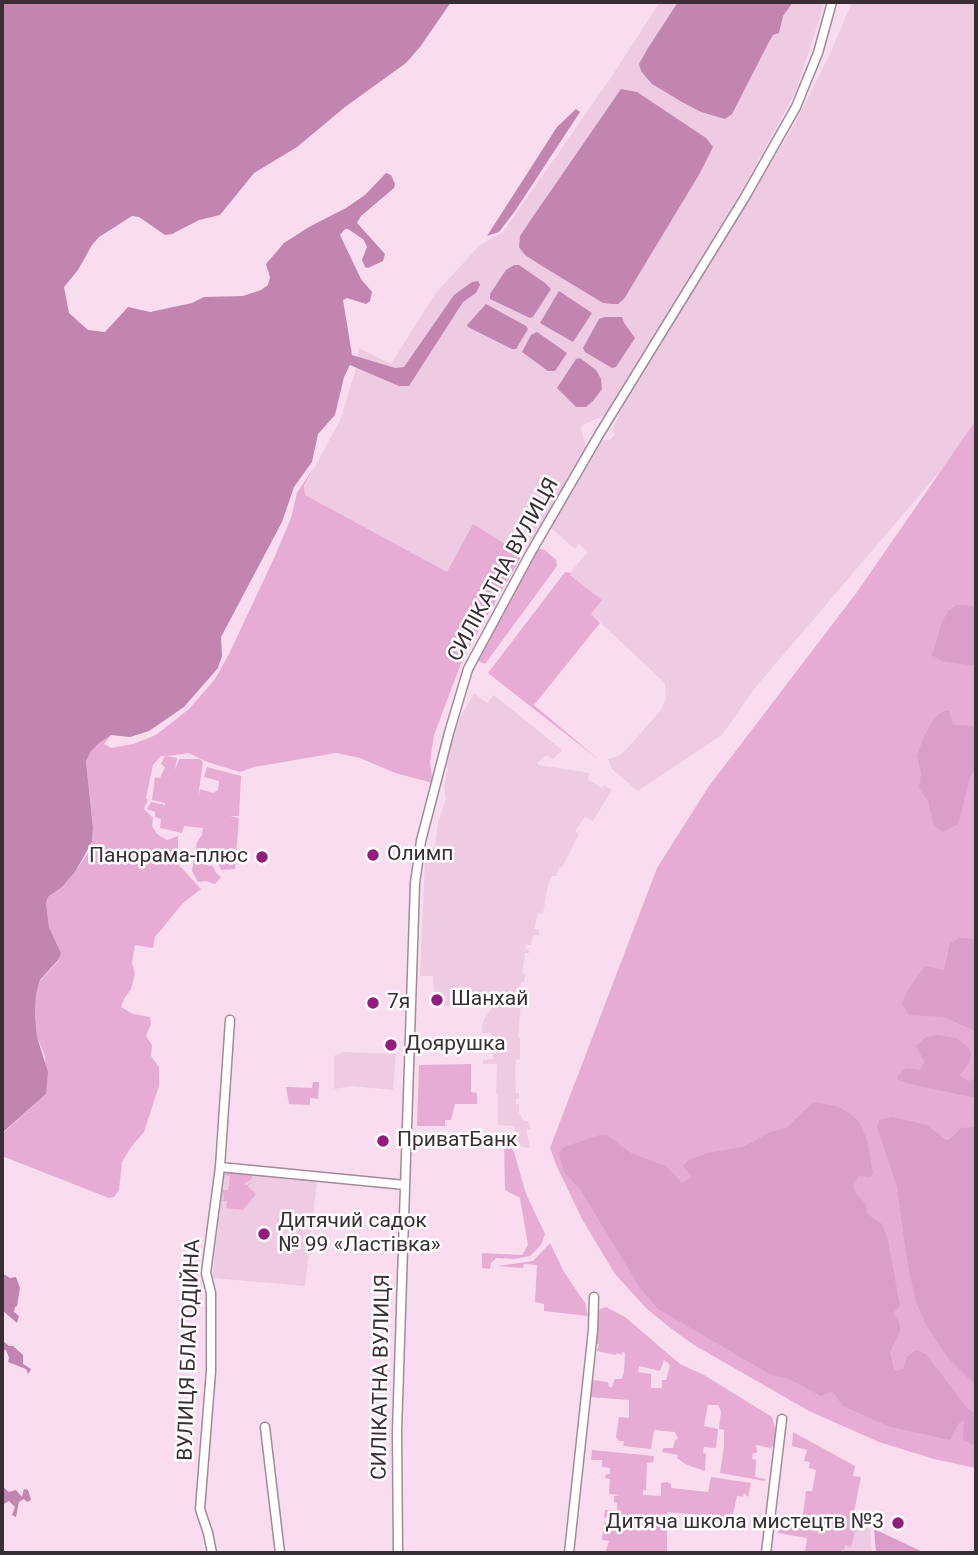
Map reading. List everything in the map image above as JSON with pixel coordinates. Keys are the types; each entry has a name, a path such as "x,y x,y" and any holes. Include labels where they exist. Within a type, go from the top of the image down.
{"street":[{"name":"СИЛІКАТНА ВУЛИЦЯ","path":"398,1553 397,1431 415,883 421,841 464,679 530,554 600,433 745,197 796,107 818,53 832,2"},
{"name":"ВУЛИЦЯ БЛАГОДІЙНА","path":"212,1553 200,1509 211,1371 211,1293 206,1273 219,1167 230,1020"},
{"path":"219,1167 405,1185"},
{"path":"569,1553 594,1297"},
{"path":"766,1553 782,1419"},
{"path":"265,1427 280,1553"}],"shaded area":[{"path":"2,2 451,2 406,63 345,107 297,147 254,173 220,215 199,220 165,235 139,217 132,216 99,237 64,287 69,313 88,330 105,332 128,307 150,312 192,303 204,297 243,296 261,290 268,285 270,277 266,264 284,243 365,195 386,173 391,175 394,188 361,216 357,223 385,254 383,261 365,267 362,260 367,247 364,240 348,229 340,235 361,279 372,292 370,301 366,304 347,298 343,300 352,355 395,368 404,367 454,295 472,282 478,281 480,285 476,293 463,302 409,386 399,386 350,365 344,377 335,415 318,434 312,462 294,487 282,522 221,637 222,656 218,668 184,707 149,731 130,737 111,735 91,751 86,761 92,842 75,872 62,887 48,897 46,903 49,927 61,953 59,959 40,980 36,995 37,1037 48,1072 46,1094 2,1133"},
{"path":"660,2 825,2 795,93 741,192 604,416 582,425 586,448 530,543 524,543 518,551 520,559 494,603 305,495 304,487 341,418 359,348 391,364 435,294 480,245 503,232"},
{"path":"678,2 793,2 783,16 779,33 773,35 770,40 732,114 725,119 701,112 682,102 652,84 641,71 639,64"},
{"path":"852,2 976,2 976,429 754,689 722,735 638,791 612,769 608,759 626,750 661,710 666,699 665,683 591,614 602,600 569,574 588,552 579,544 575,549 550,527 603,440 610,440 615,434 612,431 620,412 794,125 830,54"},
{"path":"621,89 637,92 706,138 713,147 624,299 618,304 612,304 603,303 542,266 525,255 519,247 520,236"},
{"path":"576,109 580,112 515,211 499,232 487,236 557,127"},
{"path":"519,265 551,289 530,318 490,299 490,294 506,270"},
{"path":"559,291 592,313 573,342 540,323"},
{"path":"486,304 528,329 516,349 468,327"},
{"path":"622,317 635,338 616,367 612,368 585,352 583,348 599,319"},
{"path":"537,332 567,353 555,371 548,371 522,352 531,335"},
{"path":"580,358 596,370 601,379 602,389 586,407 576,407 557,388 576,359"},
{"path":"976,420 976,1468 934,1459 879,1442 809,1411 694,1345 669,1327 646,1308 615,1274 582,1219 550,1148 657,868 709,786 857,592"},
{"path":"314,467 304,486 305,495 447,572 473,524 518,552 520,559 463,658 434,735 430,762 433,783 395,773 360,758 336,753 254,767 240,772 207,762 189,753 167,756 177,758 175,770 179,759 200,759 203,762 198,797 200,789 213,793 218,790 219,781 204,777 207,767 241,776 239,816 230,816 239,818 235,869 221,870 217,860 208,862 207,865 213,866 221,877 215,884 198,882 192,871 197,842 203,828 184,826 182,833 160,828 161,819 155,817 155,812 147,809 151,802 165,805 152,800 155,777 160,778 165,767 161,764 165,756 161,756 153,765 146,798 148,800 144,809 153,818 152,826 157,834 167,840 178,836 178,864 201,889 183,903 155,937 153,948 135,945 132,963 135,974 131,989 121,1007 133,1014 150,1017 151,1024 146,1036 152,1045 151,1056 159,1067 159,1086 144,1132 122,1162 119,1190 114,1197 109,1198 2,1156 2,1134 46,1094 45,1056 37,1037 36,995 40,981 59,960 61,953 49,927 46,903 48,897 62,887 75,872 92,842 86,761 81,746 111,735 104,744 111,748 133,744 156,735 189,709 215,679 275,556 291,518 297,493"},
{"path":"540,549 556,560 557,566 485,664 478,661 536,551"},
{"path":"565,572 571,573 570,575 602,600 591,614 600,623 534,705 599,760 488,673"},
{"path":"957,605 976,606 976,666 942,661 932,655 942,622 948,611"},
{"path":"474,693 487,703 494,695 562,750 553,759 546,755 537,763 539,765 589,773 588,780 612,790 593,821 585,817 575,831 579,834 562,868 559,867 556,876 552,876 548,884 543,914 538,913 534,929 539,930 539,935 533,935 531,945 526,945 525,949 529,950 529,953 525,953 522,973 525,974 524,982 521,982 520,988 520,1059 516,1060 515,1070 516,1093 519,1093 516,1104 519,1104 519,1113 524,1121 528,1121 531,1129 526,1130 528,1148 520,1146 514,1126 498,1125 497,1064 483,1064 483,1060 493,1059 492,1033 482,1033 483,1021 493,1006 442,1006 442,995 434,995 433,976 420,976 425,856 435,846 438,822 446,799 446,766 459,720"},
{"path":"949,710 953,725 976,726 976,769 971,774 958,824 943,832 934,826 928,801 919,788 921,773 917,756 934,719 941,712"},
{"path":"959,938 976,939 976,1031 943,1017 909,1015 902,1004 907,991 925,966 944,970 950,943"},
{"path":"938,1035 956,1038 969,1048 969,1063 959,1076 969,1081 976,1078 976,1098 897,1079 906,1068 920,1070 924,1061 916,1046 926,1037"},
{"path":"343,1052 396,1054 393,1090 352,1086 334,1089 334,1056"},
{"path":"471,1064 471,1092 477,1093 477,1104 455,1104 451,1120 445,1120 445,1126 417,1126 419,1065"},
{"path":"313,1082 319,1082 318,1099 310,1098 310,1105 289,1104 286,1087 312,1088"},
{"path":"814,1102 836,1106 851,1114 859,1122 867,1140 873,1173 870,1177 859,1176 853,1186 856,1194 866,1204 867,1214 882,1224 888,1240 900,1306 893,1313 899,1322 900,1331 890,1352 894,1369 903,1369 907,1357 916,1350 926,1354 967,1408 976,1414 976,1446 963,1440 964,1420 959,1423 950,1440 890,1427 843,1406 832,1391 821,1396 789,1379 771,1375 658,1309 640,1288 580,1189 565,1173 560,1159 559,1152 564,1147 607,1135 631,1153 666,1166 682,1183 692,1177 683,1166 689,1160 707,1153 743,1147 770,1132 786,1128"},
{"path":"893,1117 927,1125 946,1140 961,1128 976,1127 976,1386 947,1357 929,1330 916,1303 897,1187 877,1127 879,1120"},
{"path":"504,1138 514,1152 526,1194 545,1234 541,1245 530,1256 496,1258 490,1269 482,1268 482,1253 522,1255 528,1245 520,1198 505,1190"},
{"name":"Дитячий садок № 99 «Ластівка»","path":"229,1172 289,1178 291,1181 317,1181 305,1286 212,1278 224,1175"},
{"path":"229,1172 252,1175 252,1179 244,1184 252,1181 248,1186 256,1194 243,1210 226,1208 227,1201 221,1201 224,1199 222,1190 228,1190 230,1176 224,1175"},
{"path":"550,1243 564,1272 585,1303 588,1316 544,1311 544,1304 535,1302 537,1265 524,1264 523,1268 498,1266 533,1261"},
{"path":"2,1273 10,1278 16,1277 20,1288 14,1312 19,1316 17,1323 2,1310"},
{"path":"606,1307 625,1317 680,1364 704,1375 772,1417 776,1431 774,1446 770,1448 756,1445 757,1453 753,1453 752,1459 756,1460 755,1477 765,1481 720,1473 724,1430 719,1429 721,1411 718,1405 708,1405 704,1426 718,1429 716,1448 704,1447 705,1471 687,1465 677,1458 678,1455 662,1452 663,1448 673,1448 675,1440 678,1439 675,1432 654,1430 651,1449 623,1446 624,1441 619,1441 616,1437 619,1417 629,1418 629,1400 590,1397 593,1380 608,1382 609,1387 612,1387 615,1379 622,1379 624,1371 625,1353 616,1355 597,1351 599,1344 596,1344 596,1314","holes":["664,1360 670,1365 666,1380 662,1380 662,1388 651,1388 651,1374 638,1372 639,1366 660,1371"]},
{"path":"2,1340 23,1355 23,1364 31,1369 28,1374 26,1369 8,1362 6,1350 2,1350"},
{"path":"793,1432 855,1466 853,1476 861,1477 852,1522 857,1524 851,1547 845,1545 840,1553 805,1553 807,1538 778,1533 778,1526 805,1528 806,1523 802,1522 806,1491 812,1491 816,1470 809,1468 810,1462 804,1461 807,1450 792,1446"},
{"path":"592,1450 654,1456 653,1462 647,1463 646,1490 643,1490 643,1495 661,1496 661,1483 667,1482 671,1484 671,1488 708,1492 711,1477 751,1483 748,1497 744,1493 743,1497 737,1496 732,1518 667,1512 667,1553 605,1553 609,1541 602,1540 604,1523 609,1523 610,1518 604,1517 605,1510 617,1510 614,1496 621,1495 609,1494 610,1479 605,1478 606,1474 610,1474 610,1468 602,1467 602,1460 591,1460"},
{"path":"2,1486 9,1492 16,1490 22,1497 24,1489 28,1490 31,1500 27,1502 24,1499 19,1502 16,1517 12,1515 15,1507 9,1501 2,1505"},
{"path":"846,1522 870,1529 872,1553 840,1553"},
{"path":"874,1529 925,1553 876,1553"}],"place":[{"name":"Олимп","path":"373,855"},
{"name":"Панорама-плюс","path":"262,857"},
{"name":"Шанхай","path":"437,1000"},
{"name":"7я","path":"373,1003"},
{"name":"Доярушка","path":"391,1045"},
{"name":"ПриватБанк","path":"383,1141"},
{"name":"Дитячий садок № 99 «Ластівка»","path":"264,1234"},
{"name":"Дитяча школа мистецтв №3","path":"898,1523"}]}
